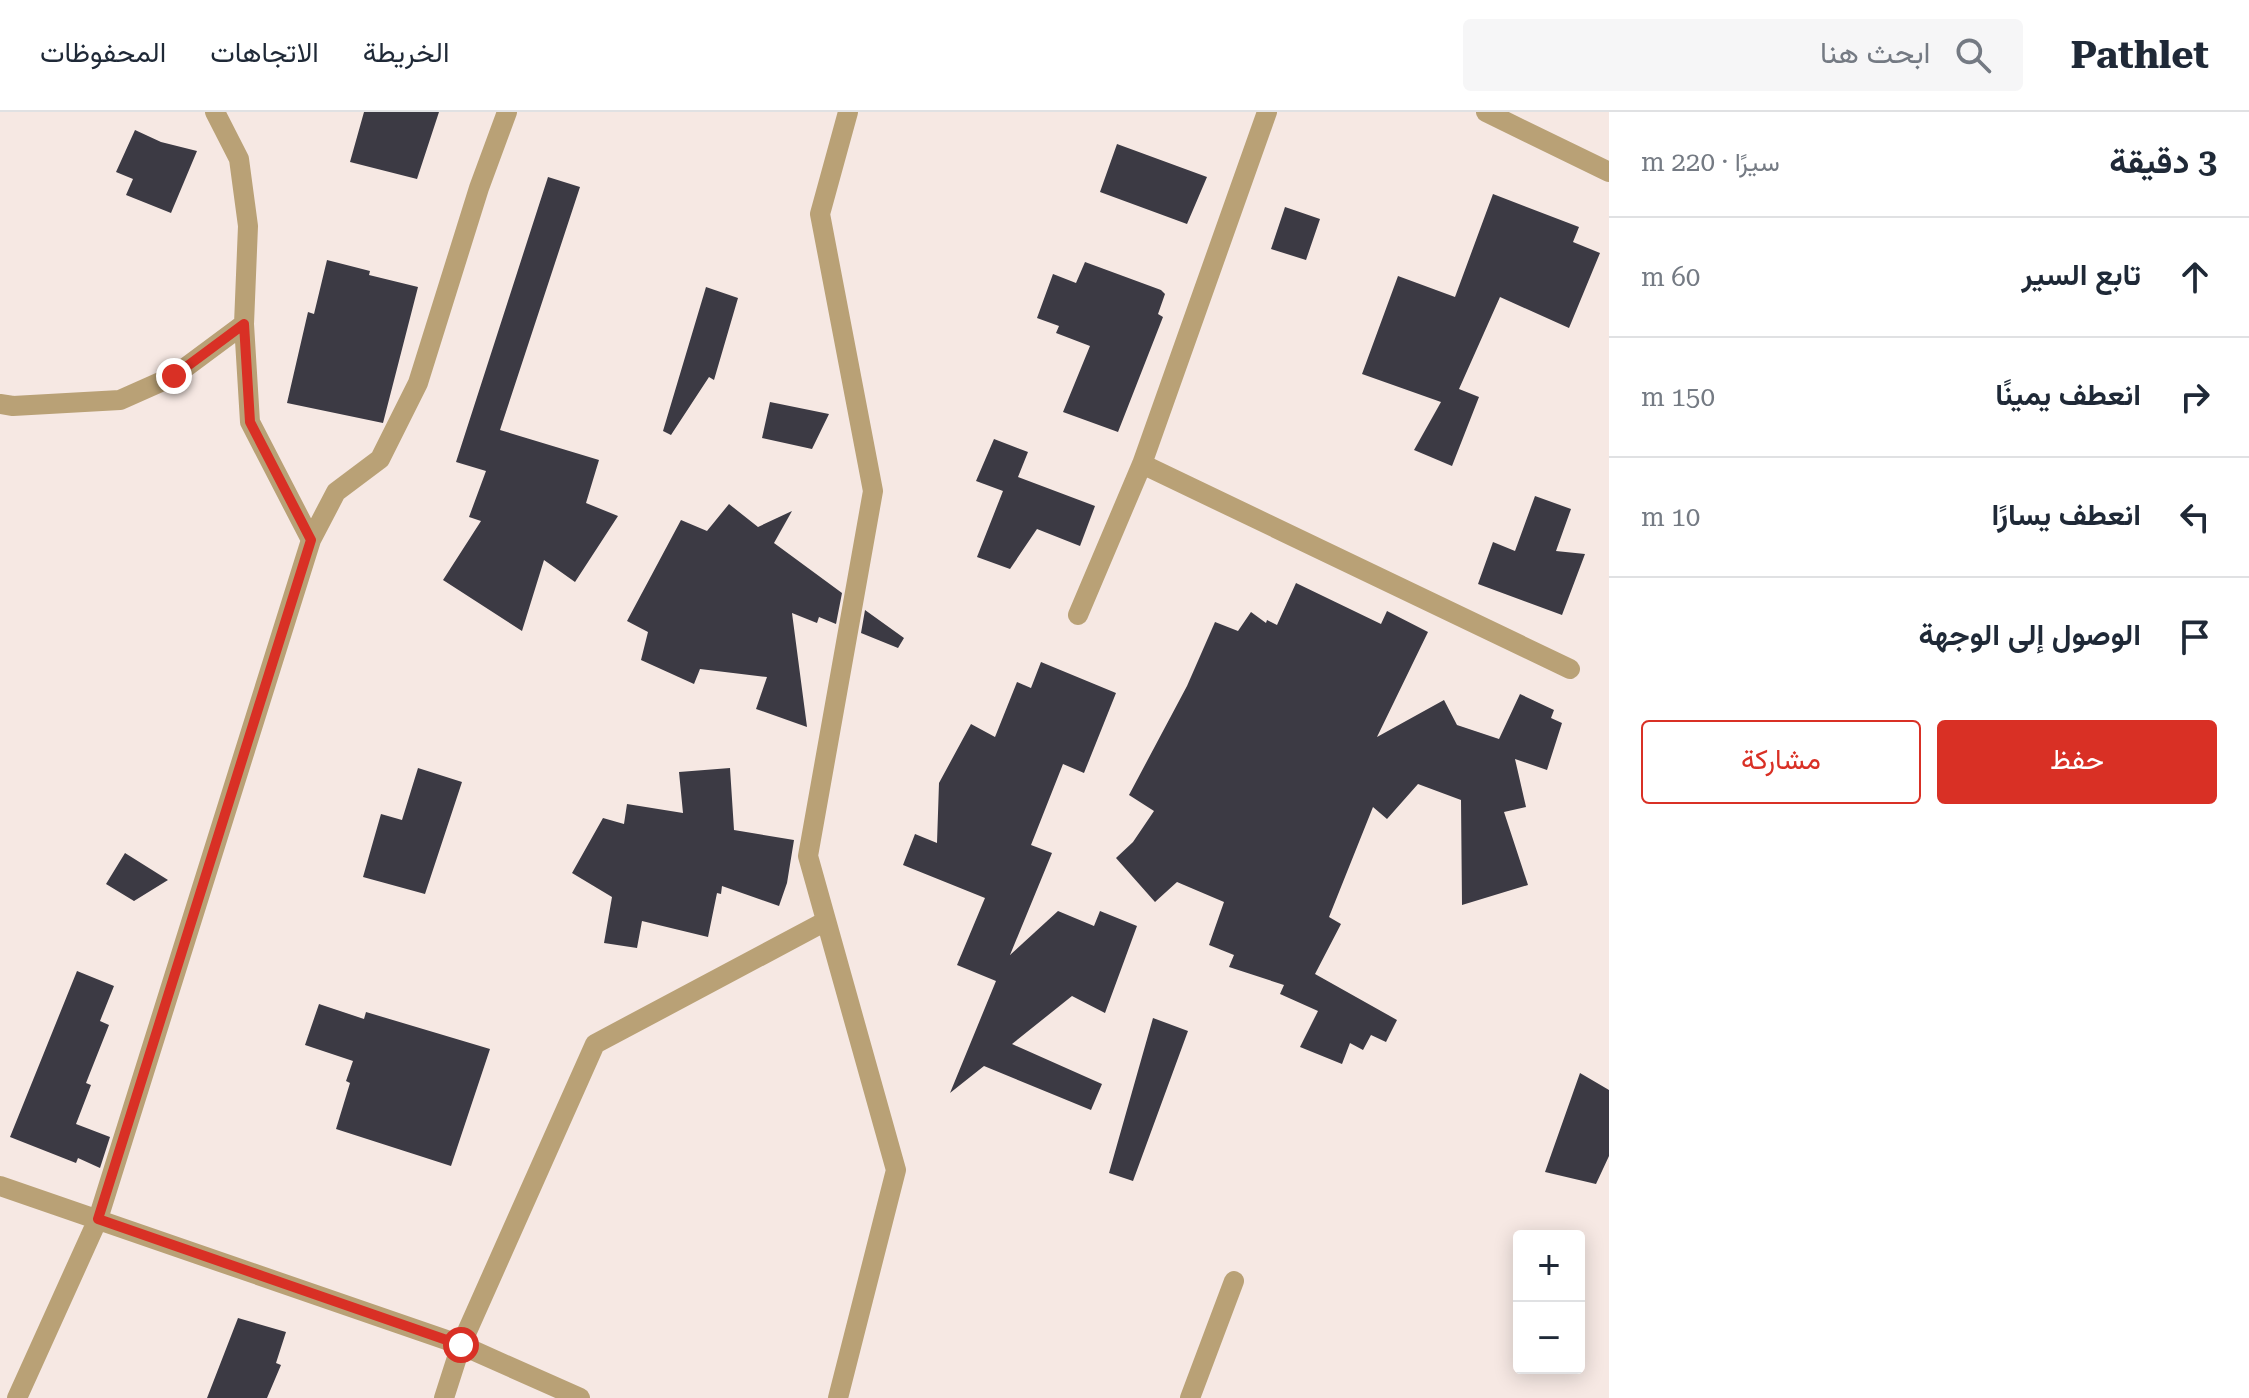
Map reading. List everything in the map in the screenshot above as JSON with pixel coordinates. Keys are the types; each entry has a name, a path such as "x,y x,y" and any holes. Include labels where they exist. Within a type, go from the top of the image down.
{"street":[{"path":"215,112 239,159 248,226 244,324 250,422 311,540"},
{"path":"17,1398 98,1219 311,540 336,492 380,459 418,383 479,188 507,112"},
{"path":"838,1398 896,1170 808,856 873,491 820,214 848,112"},
{"path":"1078,615 1142,464 1267,112"},
{"path":"1486,112 1609,172"},
{"path":"0,404 13,406 120,400 174,376 244,324"},
{"path":"1142,464 1570,669"},
{"path":"444,1398 461,1345 595,1044 826,921"},
{"path":"0,1186 461,1345 580,1398"},
{"path":"1190,1398 1234,1281"}],"building":[{"path":"364,112 439,112 417,179 350,162"},
{"path":"135,130 161,142 197,151 171,213 126,195 133,179 116,172"},
{"path":"1117,144 1207,177 1187,224 1100,192"},
{"path":"548,177 580,187 500,430 599,460 586,503 618,516 575,582 544,560 522,631 443,580 481,521 469,517 486,471 456,462"},
{"path":"1493,194 1579,227 1573,242 1600,253 1569,328 1500,297 1459,389 1479,397 1452,466 1414,450 1441,402 1362,374 1398,276 1455,297"},
{"path":"1285,207 1320,219 1306,260 1271,249"},
{"path":"327,260 370,271 369,275 418,287 383,423 287,403 308,312 314,314"},
{"path":"1085,262 1165,294 1158,314 1163,317 1118,432 1063,412 1090,346 1056,333 1059,326 1037,318 1053,274 1076,283"},
{"path":"706,287 738,298 714,380 709,377 671,435 663,431"},
{"path":"770,402 829,414 812,449 762,438"},
{"path":"994,439 1028,452 1018,477 1095,506 1080,546 1037,529 1010,569 977,557 1003,491 976,481"},
{"path":"1535,496 1571,509 1556,551 1585,554 1562,615 1478,584 1493,542 1515,551"},
{"path":"729,504 758,527 792,511 774,543 842,593 836,624 819,617 817,623 792,613 807,727 756,709 767,677 700,669 694,684 641,660 648,632 627,621 681,520 707,531"},
{"path":"1296,583 1381,624 1387,611 1428,632 1377,737 1444,700 1457,725 1499,739 1520,694 1554,710 1551,718 1562,723 1547,770 1515,759 1526,807 1504,812 1528,885 1462,905 1461,800 1418,784 1387,819 1373,807 1329,917 1341,924 1315,974 1397,1020 1386,1042 1371,1035 1363,1050 1350,1043 1342,1064 1300,1047 1318,1011 1280,994 1284,985 1229,967 1234,955 1209,945 1224,902 1177,882 1155,902 1116,858 1133,842 1154,811 1129,795 1187,686 1215,622 1238,631 1251,612 1266,623 1267,620 1277,625"},
{"path":"865,610 904,638 898,648 861,633"},
{"path":"1041,662 1116,693 1084,773 1063,764 1031,845 1052,853 1010,955 1058,911 1094,926 1100,911 1137,926 1105,1013 1072,996 1012,1044 1102,1084 1091,1110 984,1066 950,1093 996,981 957,965 985,898 903,865 915,834 937,843 939,783 971,724 995,737 1017,682 1031,688"},
{"path":"418,768 462,782 425,894 363,877 381,814 402,820"},
{"path":"730,768 734,830 794,840 787,883 779,906 722,886 721,894 717,893 708,937 642,921 637,948 604,943 612,897 572,873 603,818 624,824 627,804 683,813 679,772"},
{"path":"125,853 168,880 134,901 106,884"},
{"path":"77,971 114,986 100,1021 109,1025 86,1083 91,1085 76,1124 110,1137 100,1168 78,1158 76,1163 10,1137"},
{"path":"319,1004 364,1019 366,1012 490,1049 451,1166 336,1129 350,1083 346,1081 353,1061 305,1045"},
{"path":"1153,1018 1188,1031 1133,1181 1109,1173"},
{"path":"1580,1073 1609,1090 1609,1156 1596,1184 1545,1172"},
{"path":"238,1318 286,1332 276,1363 281,1365 267,1398 207,1398"}],"route":[{"path":"174,376 244,324 250,422 311,540 98,1219 461,1345"}]}
